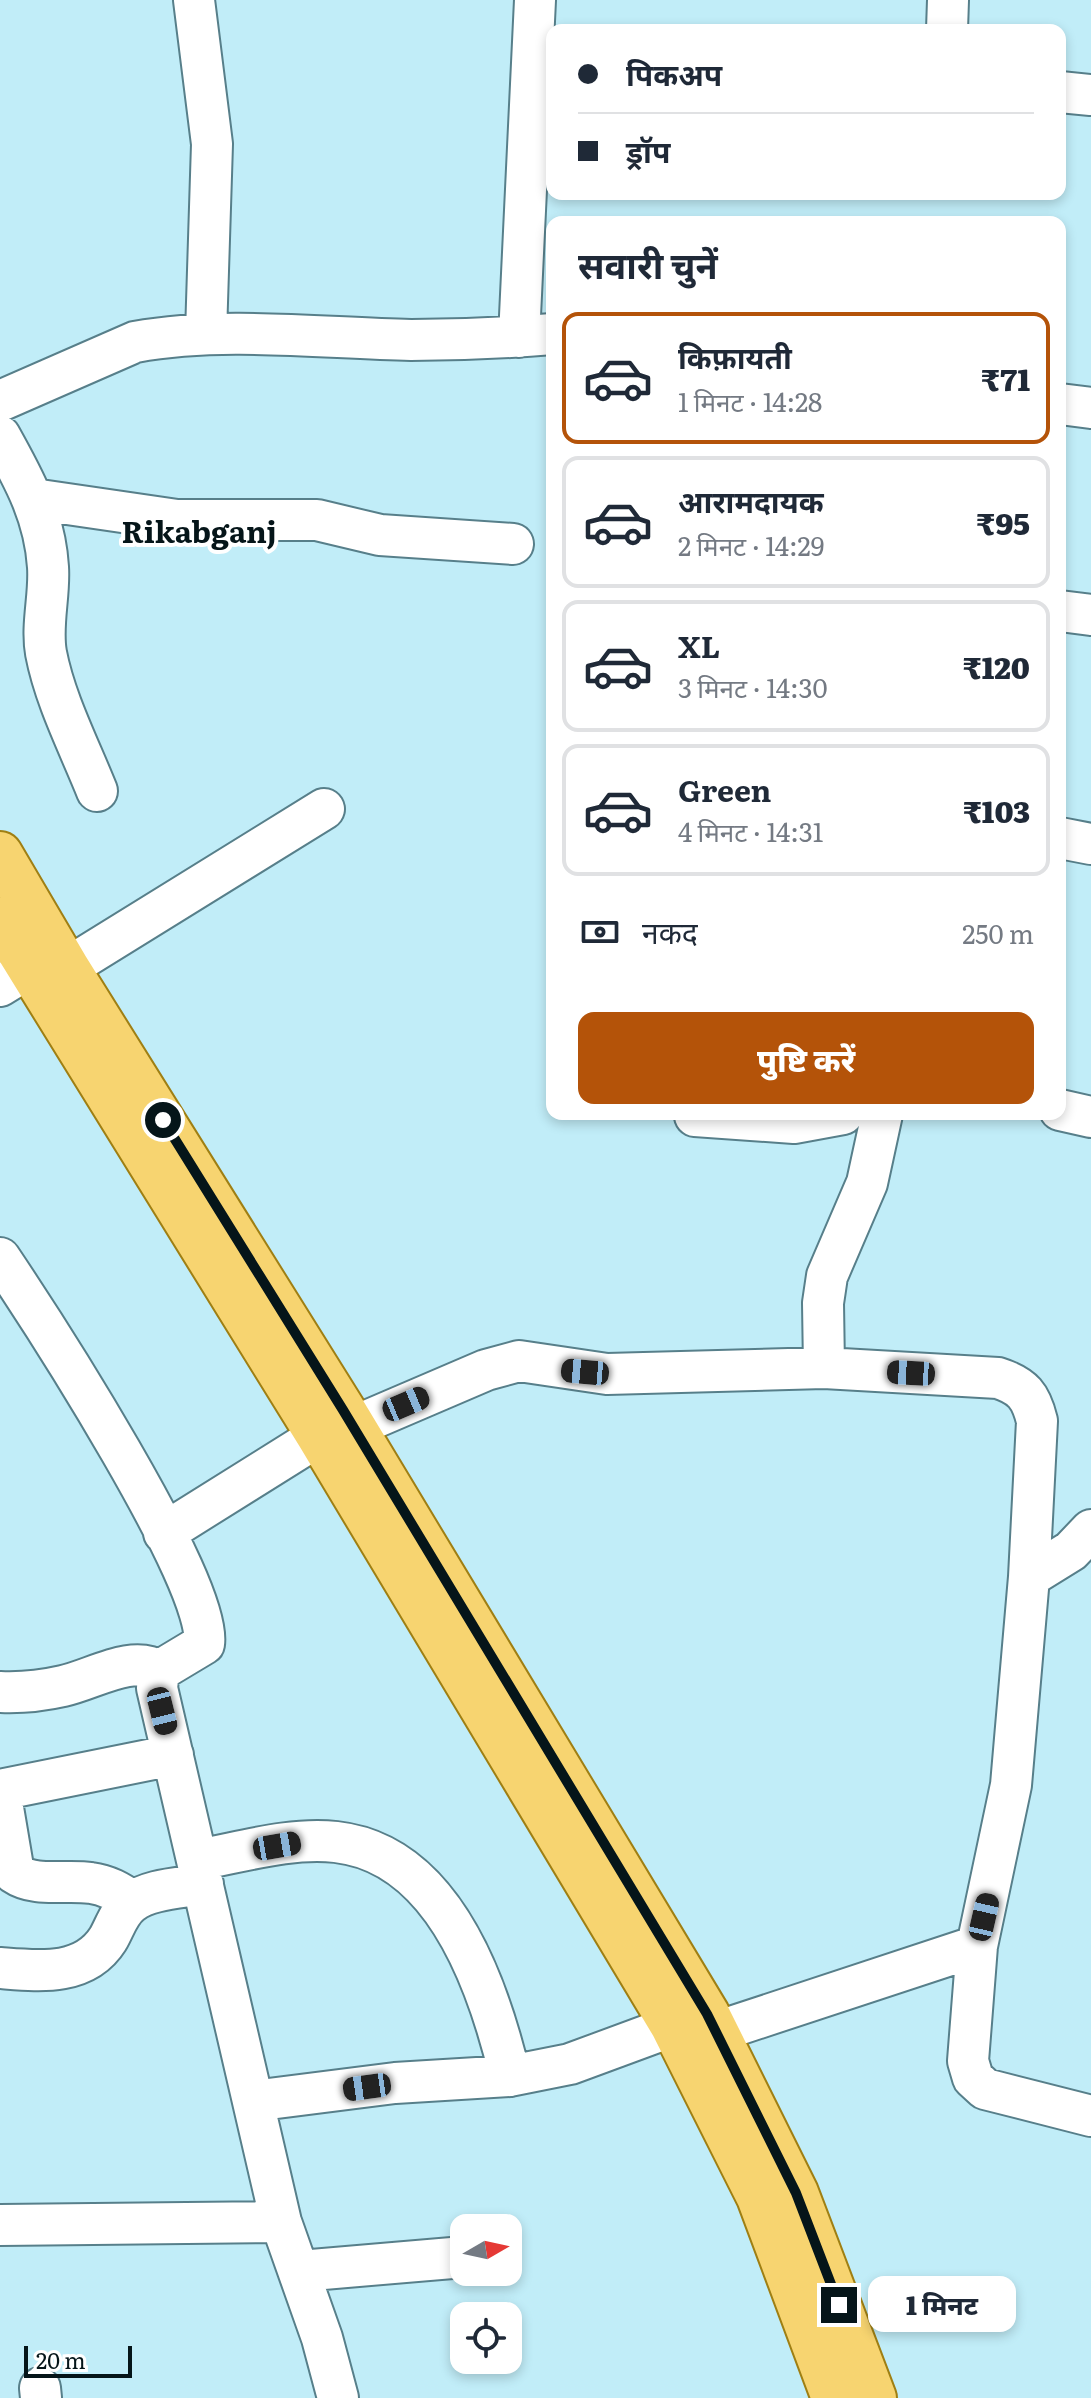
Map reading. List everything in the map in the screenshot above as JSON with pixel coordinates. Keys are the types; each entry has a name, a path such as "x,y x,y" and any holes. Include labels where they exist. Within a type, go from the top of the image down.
{"main road":[{"path":"0,854 38,968"},
{"path":"0,920 38,968 336,1432 691,2035 796,2193 874,2398"},
{"path":"691,2035 759,2197 834,2398"}],"street":[{"path":"194,0 212,144 206,334"},
{"path":"0,401 135,342 206,334 410,340 535,336 535,0"},
{"path":"947,24 948,0"},
{"path":"1066,93 1091,95"},
{"path":"1066,405 1091,408"},
{"path":"0,436 41,520 48,568 45,649 53,681 97,791"},
{"path":"33,499 177,520 317,520 380,535 513,544"},
{"path":"1066,612 1091,615"},
{"path":"38,968 324,809"},
{"path":"1066,839 1091,844"},
{"path":"1066,1111 1091,1117"},
{"path":"752,1120 794,1123 810,1120"},
{"path":"824,1368 823,1303 827,1276 867,1183 881,1120"},
{"path":"0,1258 102,1418 164,1533 207,1629 204,1644 159,1671 157,1688 281,2222 300,2271 338,2398"},
{"path":"164,1533 336,1432 486,1370 519,1361 607,1374 824,1368 998,1378 1016,1384 1032,1399 1037,1421 1029,1577 1011,1785 977,1946 968,2061 973,2078 985,2089 1091,2116"},
{"path":"1029,1577 1071,1551 1091,1530"},
{"path":"0,1692 27,1693 65,1686 133,1665 147,1664 159,1671"},
{"path":"132,1901 113,1888 90,1883 39,1882 23,1879 14,1873 0,1790 173,1755"},
{"path":"0,1968 40,1971 71,1968 95,1953 106,1941 120,1915 132,1901 200,1872 303,1841 366,1847 422,1888 458,1930 487,1990 510,2076"},
{"path":"253,2101 395,2083 510,2076 570,2064 691,2035 977,1946"},
{"path":"0,2225 281,2222"},
{"path":"300,2271 450,2258"}],"district":[{"name":"Rikabganj","path":"199,530"}],"route":[{"path":"163,1120 343,1410 707,2014 796,2193 839,2305"}]}
